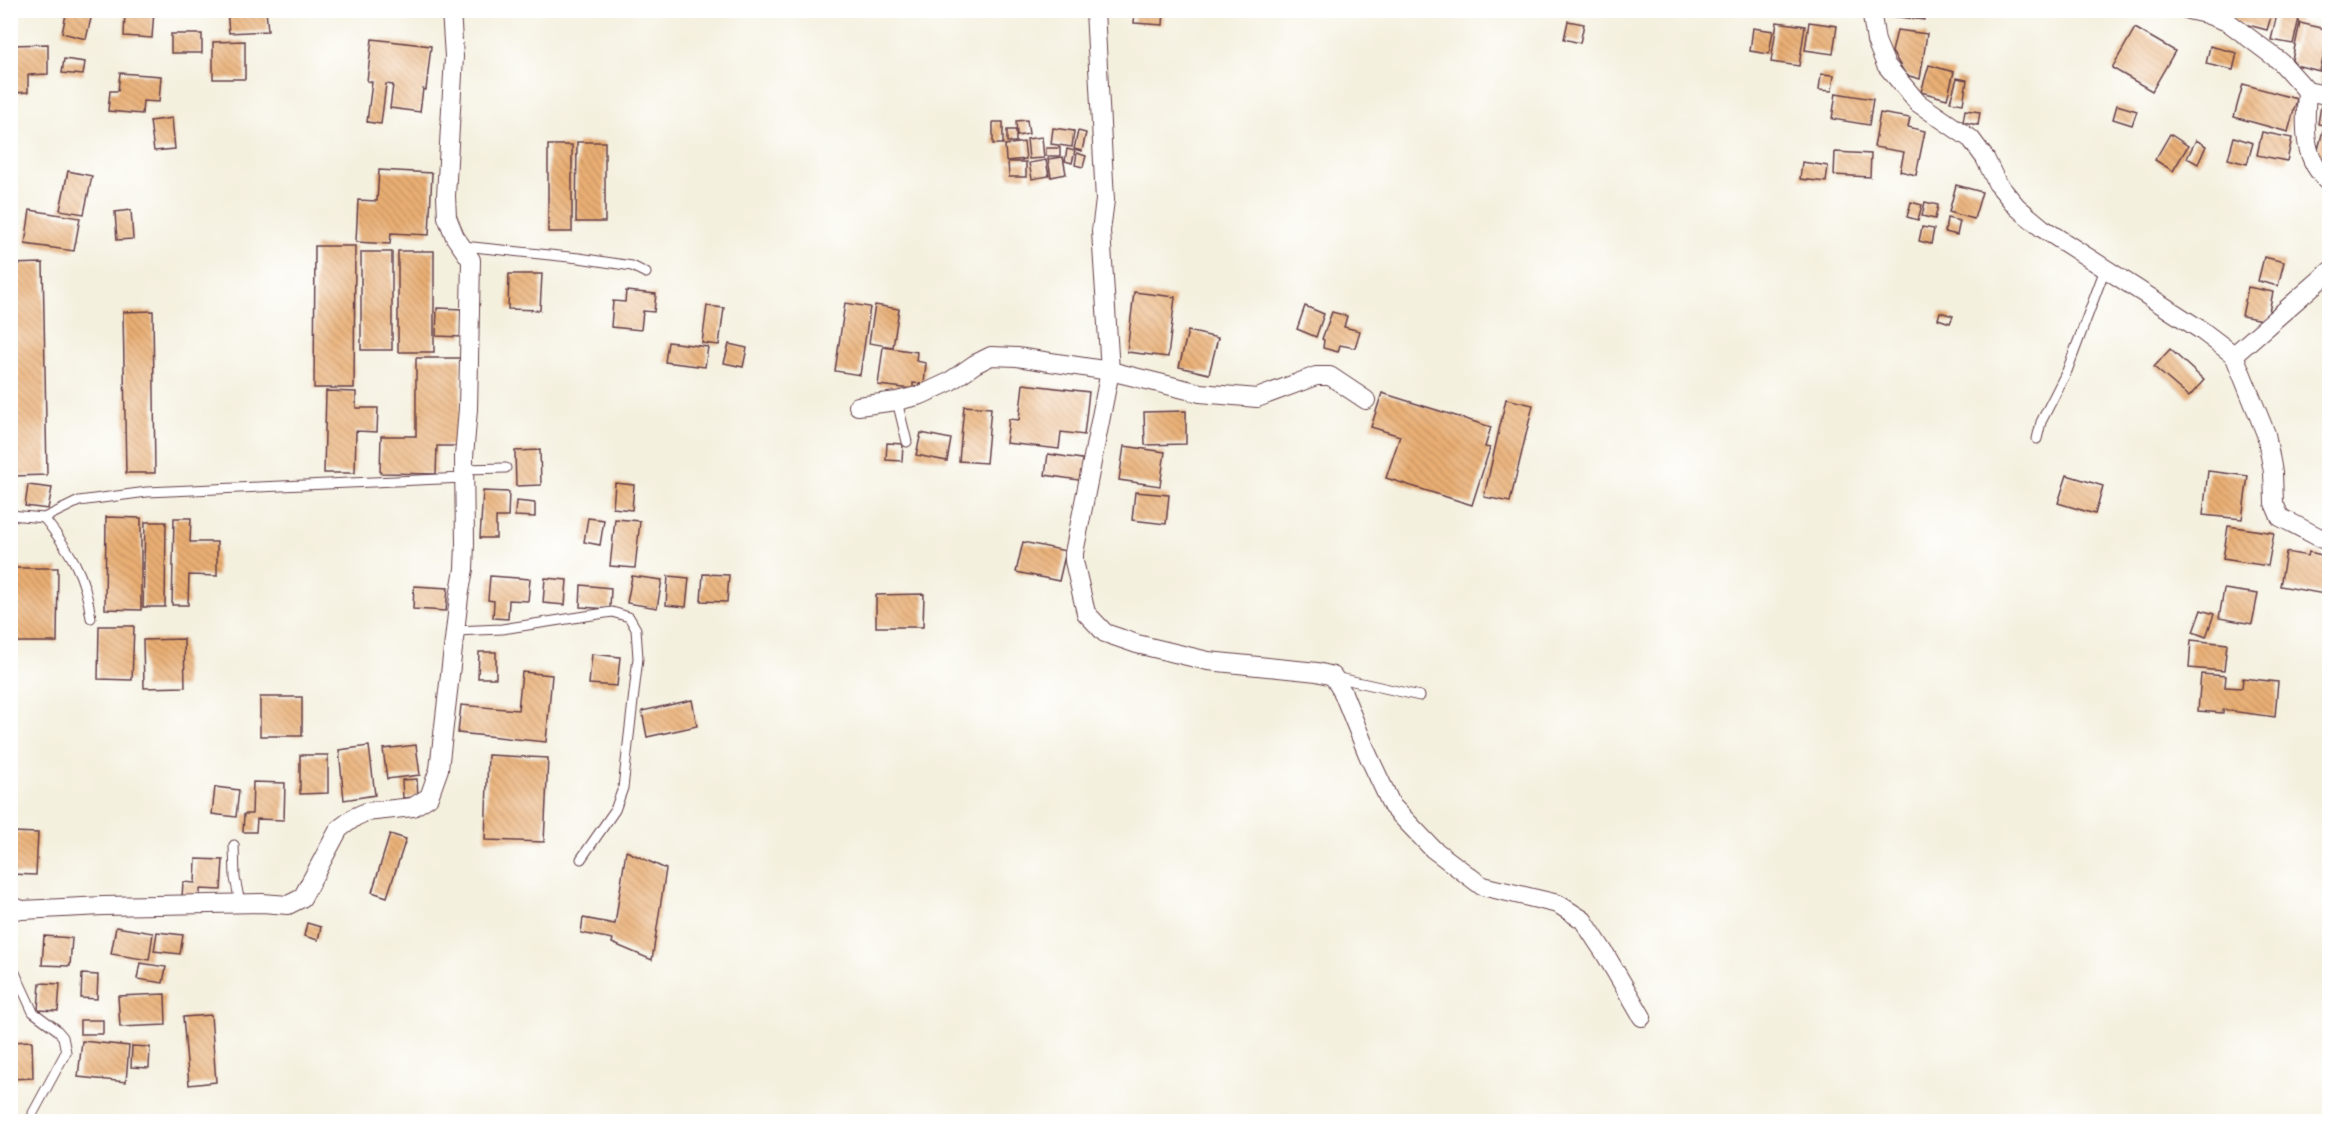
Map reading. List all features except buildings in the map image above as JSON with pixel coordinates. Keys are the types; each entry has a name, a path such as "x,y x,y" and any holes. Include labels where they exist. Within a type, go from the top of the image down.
{"street":[{"path":"11,908 22,910 103,906 288,904 302,898 339,829 366,812 413,807 429,797 439,769 464,569 464,473 468,409 471,260 455,237 447,217 454,57 451,10"},
{"path":"1095,10 1105,200 1101,231 1110,371 1074,561 1086,613 1105,633 1137,645 1208,661 1317,672 1333,676 1343,693 1392,806 1433,849 1482,885 1558,904 1583,920 1642,1017"},
{"path":"1871,10 1876,41 1886,65 1918,103 1971,139 1985,158 1997,183 2018,207 2042,228 2201,330 2234,355 2266,434 2273,472 2274,503 2280,517 2330,543"},
{"path":"2188,10 2228,22 2281,62 2307,91 2330,96"},
{"path":"2307,91 2305,133 2310,158 2330,183"},
{"path":"2234,355 2330,271"},
{"path":"858,405 897,401 921,395 949,382 990,356 1017,357 1110,371 1200,393 1257,398 1316,376 1330,376 1366,400"}],"lane":[{"path":"463,246 579,258 632,267 646,273"},
{"path":"2037,439 2041,422 2067,371 2105,269"},
{"path":"897,401 907,442"},
{"path":"10,515 44,518 79,501 147,492 464,473 506,468"},
{"path":"44,518 72,555 83,578 91,618"},
{"path":"455,631 502,629 612,612 629,617 636,629 639,658 623,788 615,810 581,859"},
{"path":"1333,676 1420,696"},
{"path":"234,845 235,878 240,903"},
{"path":"10,962 33,1012 63,1037 66,1052 33,1113"}]}
